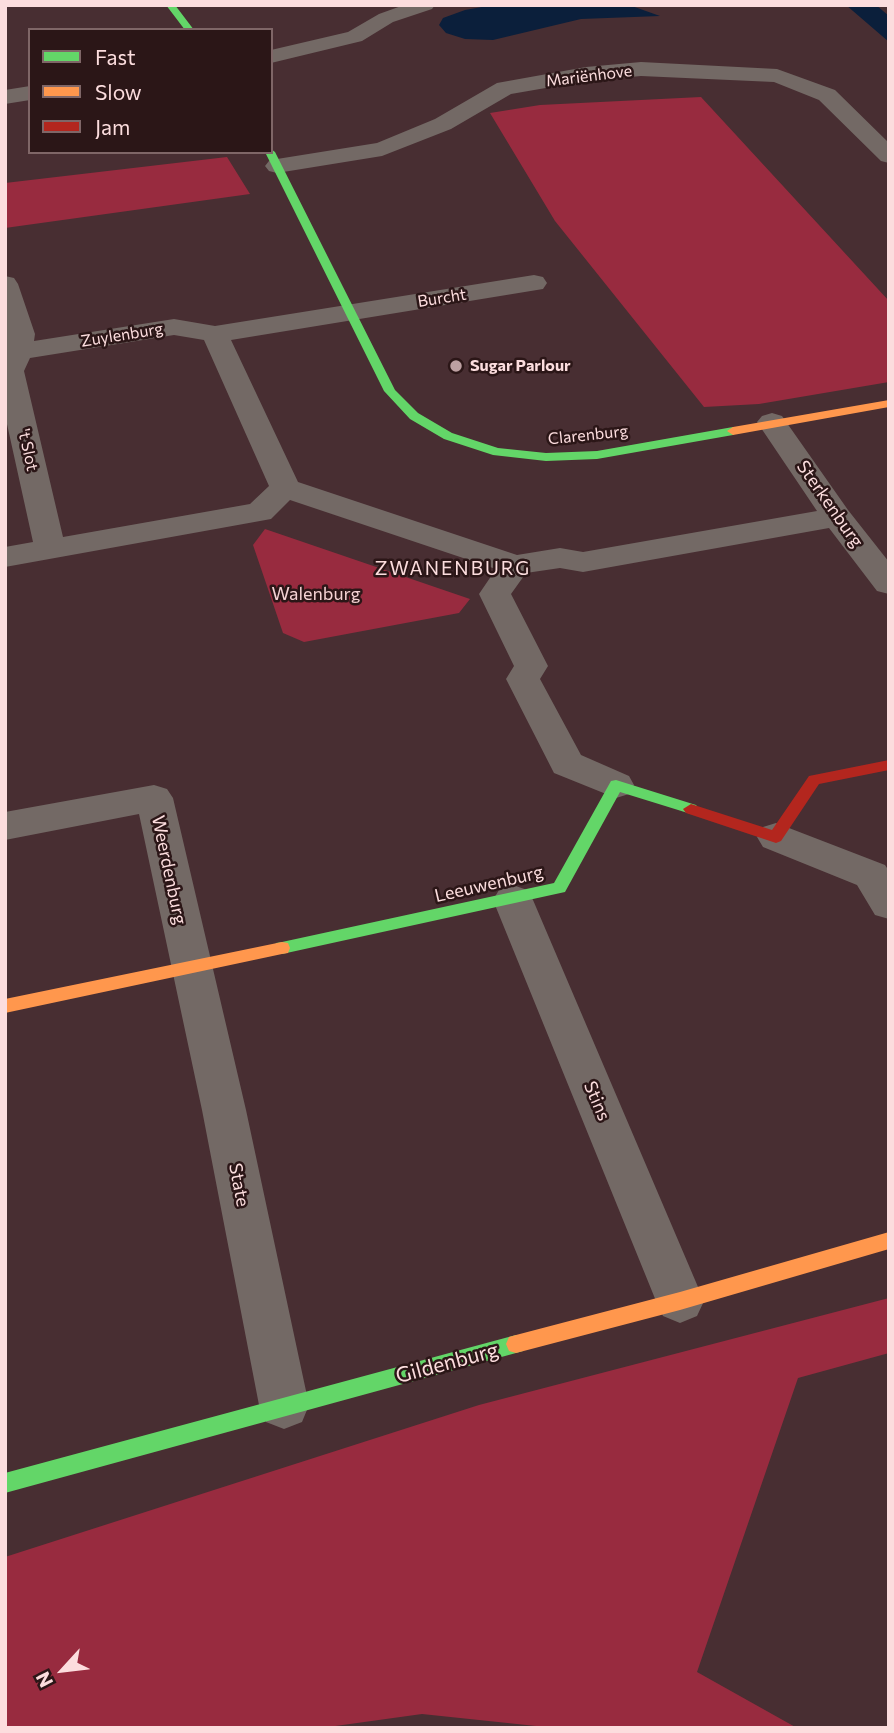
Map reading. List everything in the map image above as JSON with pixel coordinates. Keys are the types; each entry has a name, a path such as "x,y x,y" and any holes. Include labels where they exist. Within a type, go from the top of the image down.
{"street":[{"path":"170,5 188,28"},
{"path":"273,57 355,37 386,18 425,5"},
{"name":"Mariënhove","path":"273,159 382,149 443,124 505,88 586,74 641,69 778,76 827,95 889,156"},
{"path":"5,97 28,93"},
{"name":"Clarenburg","path":"273,159 390,391 414,416 447,436 497,452 546,457 597,455 889,403"},
{"name":"Burcht","path":"349,313 534,282"},
{"path":"5,284 21,334 12,353"},
{"name":"Zuylenburg","path":"12,353 174,327 215,334 349,313"},
{"path":"215,334 285,488 514,565 560,558 583,562 837,517"},
{"name":"'t Slot","path":"12,353 10,372 50,550"},
{"name":"Sterkenburg","path":"772,422 837,517 889,584"},
{"path":"5,557 260,512 285,488"},
{"path":"514,565 495,594 531,666 523,679 567,764 616,785 776,837 871,875 889,904"},
{"path":"776,837 814,780 889,765"},
{"name":"Leeuwenburg","path":"5,1006 513,900 559,888 616,785"},
{"name":"Weerdenburg","path":"5,826 154,798 190,966"},
{"name":"Stins","path":"513,900 680,1301"},
{"name":"State","path":"190,966 224,1111 284,1405"},
{"name":"Gildenburg","path":"5,1483 284,1405 680,1301 889,1240"}],"green space":[{"path":"701,97 889,301 889,382 759,404 704,407 555,221 490,113 540,105"},
{"path":"227,157 250,194 5,228 5,183"},
{"name":"Walenburg","path":"265,529 470,599 459,613 304,642 283,633 253,545"},
{"path":"889,1298 889,1353 798,1378 697,1672 797,1728 555,1728 422,1714 321,1728 5,1728 5,1557 479,1405"}],"water":[{"path":"493,5 629,5 660,16 581,19 493,40 465,39 446,33 439,25 443,18 465,10"},
{"path":"846,5 876,5 889,16 889,42"}],"traffic: fast":[{"path":"170,5 188,28"},
{"path":"271,154 390,391 414,416 448,436 497,452 546,457 597,455 733,431"},
{"path":"282,948 559,888 616,785 691,809"},
{"path":"5,1483 516,1344"}],"traffic: slow":[{"path":"733,431 889,403"},
{"path":"5,1006 282,948"},
{"path":"516,1344 680,1301 889,1240"}],"traffic: jam":[{"path":"691,809 776,837 814,780 889,765"}],"place":[{"name":"Sugar Parlour","path":"456,366"}],"district":[{"name":"ZWANENBURG","path":"453,569"}]}
